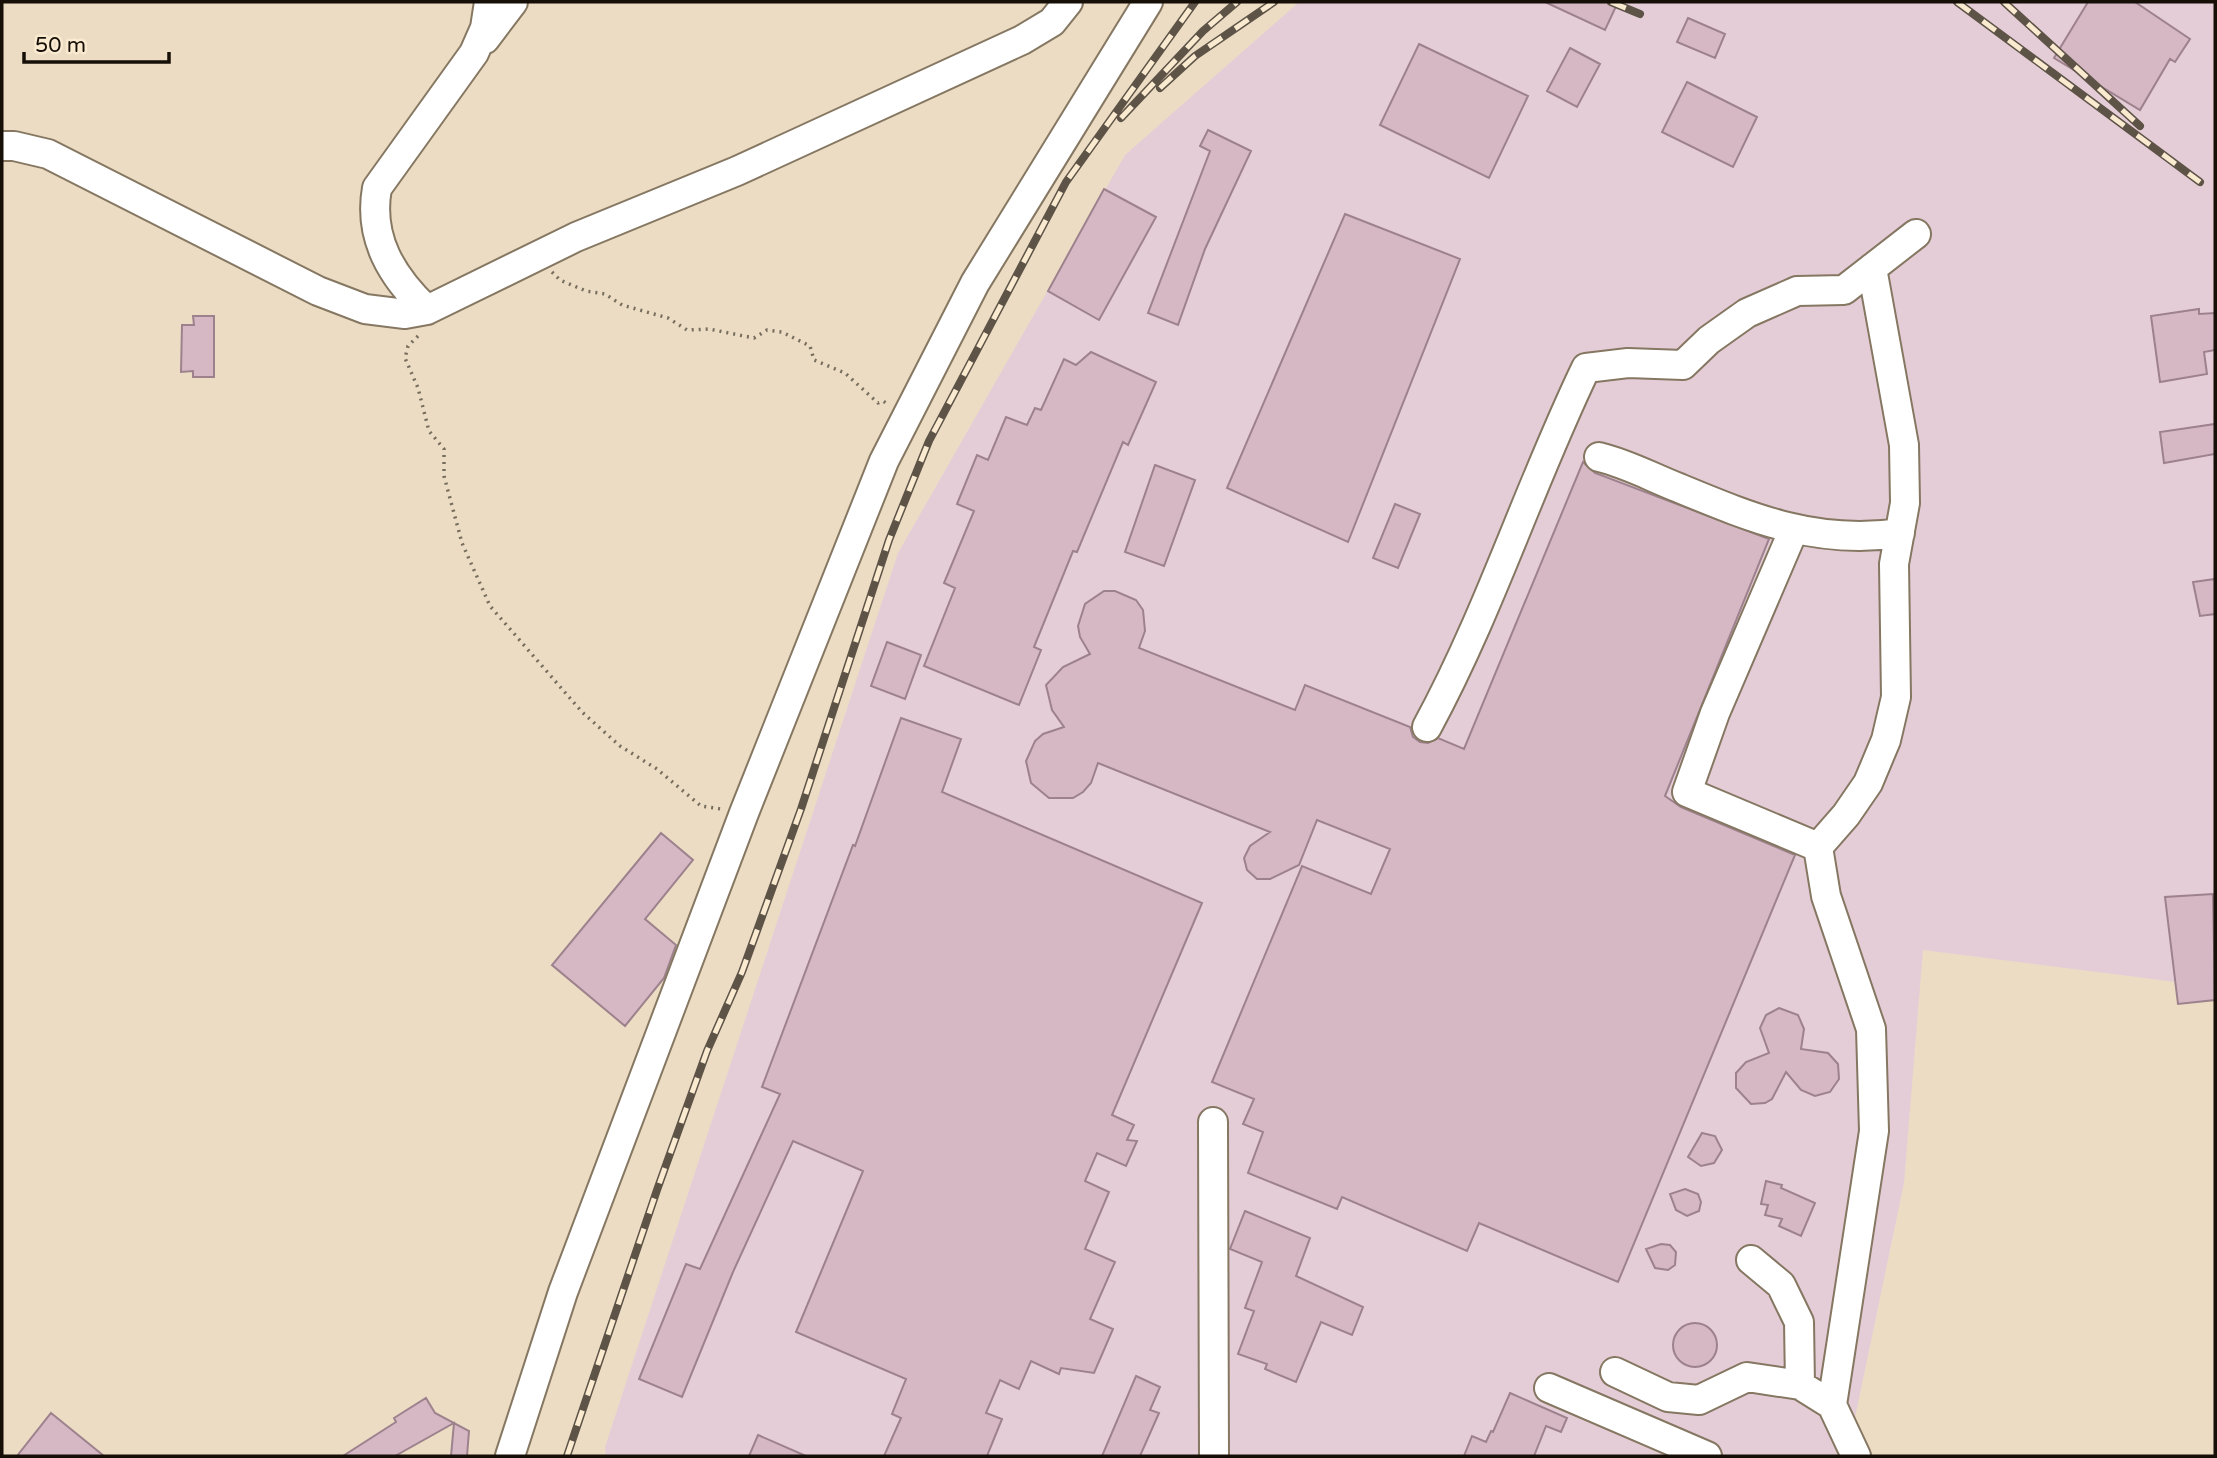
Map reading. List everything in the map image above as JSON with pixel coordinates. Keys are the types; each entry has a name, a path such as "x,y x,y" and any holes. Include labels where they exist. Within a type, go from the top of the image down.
{"street":[{"path":"474,53 485,28 489,2"},
{"path":"426,319 401,285 378,239 373,209 377,188 513,2"},
{"path":"2,146 48,154 318,291 365,309 426,319 576,237 737,171 1022,40 1052,22 1068,2"},
{"path":"510,1456 563,1292 744,813 884,461 975,283 1148,2"},
{"path":"1427,727 1475,634 1544,460 1586,368 1628,363 1683,365 1709,340 1747,313 1797,291 1844,290 1916,234"},
{"path":"1818,847 1846,815 1868,783 1886,740 1896,697 1894,564 1905,503 1904,445 1872,268"},
{"path":"1599,457 1633,466 1763,523 1863,539 1900,533"},
{"path":"1794,529 1715,713 1687,792 1818,847"},
{"path":"1818,847 1826,896 1871,1029 1874,1131 1832,1405"},
{"path":"1213,1122 1214,1456"},
{"path":"1751,1259 1781,1285 1799,1322 1800,1385"},
{"path":"1615,1372 1668,1397 1699,1400 1747,1377 1800,1385 1832,1405 1856,1456"},
{"path":"1549,1388 1707,1456"}],"path":[{"path":"537,257 560,280 586,291 605,294 622,305 668,318 687,330 709,329 754,338 767,330 782,332 810,346 814,360 845,373 878,403 883,401 906,414"},
{"path":"426,319 408,346 405,358 418,387 429,431 444,449 444,476 462,543 490,606 582,712 620,746 657,769 701,806 744,813"}],"shaded area":[{"path":"1299,2 2215,2 2215,987 1923,950 1904,1183 1847,1456 606,1456 605,1447 898,553 1125,155"}],"building":[{"path":"1545,2 1618,2 1605,30"},
{"path":"2088,2 2135,2 2190,39 2175,62 2170,59 2140,110 2054,58"},
{"path":"1688,18 1725,34 1715,58 1677,42"},
{"path":"1419,44 1528,96 1489,178 1380,125"},
{"path":"1570,48 1600,64 1577,107 1547,91"},
{"path":"1687,82 1757,117 1733,167 1662,132"},
{"path":"1208,130 1251,151 1205,249 1178,325 1148,313 1210,151 1200,146"},
{"path":"1104,189 1156,217 1099,320 1048,291"},
{"path":"1345,214 1460,259 1348,542 1227,488"},
{"path":"2199,309 2199,314 2215,313 2215,350 2204,352 2207,374 2160,382 2151,316"},
{"path":"193,316 214,316 214,377 193,377 193,371 181,372 182,325 194,325"},
{"path":"1091,352 1156,382 1128,445 1123,442 1077,552 1073,551 1034,647 1041,650 1019,705 924,666 955,588 944,583 974,511 957,504 977,455 988,460 1006,417 1027,425 1035,408 1041,410 1064,359 1076,365"},
{"path":"2215,424 2215,454 2164,463 2160,432"},
{"path":"1583,462 1595,473 1769,539 1665,796 1681,807 1795,855 1618,1282 1479,1223 1467,1251 1342,1197 1337,1209 1248,1173 1263,1132 1243,1124 1254,1099 1212,1082 1302,866 1371,894 1390,849 1317,820 1299,865 1270,879 1257,879 1247,870 1244,858 1250,846 1270,832 1098,763 1091,783 1083,792 1073,798 1049,798 1031,783 1026,761 1035,741 1043,734 1064,727 1052,710 1046,685 1063,667 1090,654 1080,637 1078,626 1085,604 1104,591 1115,591 1136,600 1143,610 1145,631 1139,648 1295,710 1305,685 1410,727 1413,737 1420,742 1428,743 1438,738 1464,749"},
{"path":"1155,465 1195,480 1164,566 1125,552"},
{"path":"1395,504 1420,514 1398,568 1373,558"},
{"path":"2215,579 2215,614 2200,616 2193,582"},
{"path":"887,642 921,655 905,699 871,686"},
{"path":"901,718 961,739 942,792 1202,903 1112,1115 1134,1125 1127,1140 1137,1141 1126,1166 1097,1153 1085,1181 1109,1192 1085,1249 1115,1262 1090,1319 1113,1329 1094,1373 1061,1368 1059,1374 1031,1361 1019,1389 1000,1380 986,1413 1002,1419 987,1456 884,1456 901,1418 892,1414 906,1379 796,1332 863,1171 793,1141 733,1272 682,1397 639,1379 686,1264 700,1269 780,1094 762,1087"},
{"path":"661,833 693,860 645,919 676,945 664,978 625,1026 552,965"},
{"path":"2213,894 2215,1000 2178,1004 2165,897"},
{"path":"1779,1008 1798,1015 1804,1029 1801,1049 1828,1053 1838,1064 1839,1079 1830,1092 1815,1096 1801,1090 1786,1072 1772,1099 1765,1103 1751,1104 1736,1088 1736,1073 1746,1062 1769,1053 1760,1028 1766,1015"},
{"path":"1702,1133 1715,1136 1722,1150 1714,1163 1701,1166 1688,1157"},
{"path":"1766,1181 1782,1185 1781,1188 1815,1203 1801,1236 1779,1226 1782,1219 1765,1215 1768,1205 1761,1204"},
{"path":"1685,1189 1698,1194 1701,1202 1699,1211 1687,1216 1676,1210 1670,1194"},
{"path":"1245,1211 1310,1238 1296,1276 1363,1307 1352,1335 1321,1322 1296,1382 1265,1369 1267,1364 1238,1354 1254,1311 1245,1308 1262,1262 1230,1249"},
{"path":"1661,1244 1670,1245 1676,1252 1675,1265 1668,1270 1655,1268 1646,1249"},
{"path":"1695,1323 1704,1324 1711,1329 1716,1336 1716,1354 1711,1361 1704,1366 1695,1367 1686,1366 1679,1361 1674,1354 1673,1345 1674,1336 1679,1329 1686,1324"},
{"path":"1136,1376 1160,1387 1150,1410 1159,1413 1140,1456 1102,1456"},
{"path":"1510,1393 1567,1418 1561,1432 1546,1426 1534,1456 1464,1456 1472,1436 1486,1442"},
{"path":"426,1398 435,1413 454,1423 395,1456 343,1456 396,1422 394,1418"},
{"path":"51,1413 104,1456 17,1456"},
{"path":"454,1423 469,1431 467,1456 451,1456"},
{"path":"758,1435 806,1456 749,1456"}],"railway":[{"path":"567,1456 657,1190 707,1051 742,972 801,809 889,540 929,441 1066,182 1195,2"},
{"path":"1121,118 1203,31 1237,2"},
{"path":"1160,88 1195,56 1274,2"},
{"path":"1611,2 1640,14"},
{"path":"1957,2 2200,182"},
{"path":"2004,2 2140,126"}]}
